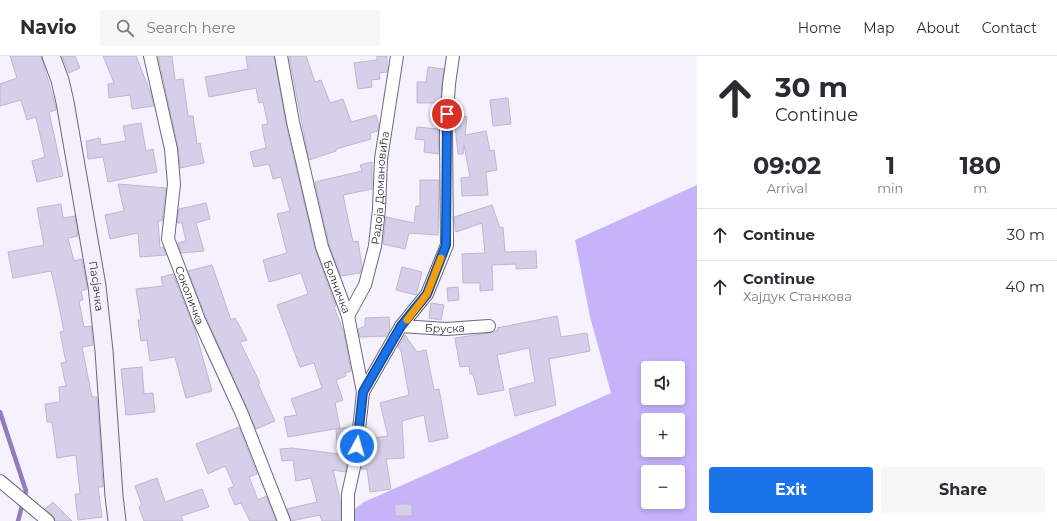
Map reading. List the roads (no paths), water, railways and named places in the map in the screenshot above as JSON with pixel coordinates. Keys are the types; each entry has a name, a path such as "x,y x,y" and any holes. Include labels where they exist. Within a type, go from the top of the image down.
{"main road":[{"name":"Пасјачка","path":"51,56 60,80 65,102 97,286 104,351 117,521"}],"street":[{"name":"Соколичка","path":"150,56 170,150 174,184 168,238 193,306 242,414 284,521"},
{"name":"Болничка","path":"281,56 322,247 348,316 363,392 356,458 348,494 348,521"},
{"name":"Радоја Домановића","path":"348,316 366,285 374,246 379,209 381,159 397,56"},
{"path":"363,392 401,326 427,294 446,245 446,128 449,84 453,56"},
{"name":"Бруска","path":"401,326 446,329 489,326"},
{"path":"0,481 32,506 48,521"}],"waterway":[{"path":"0,412 26,491 18,521"}]}
